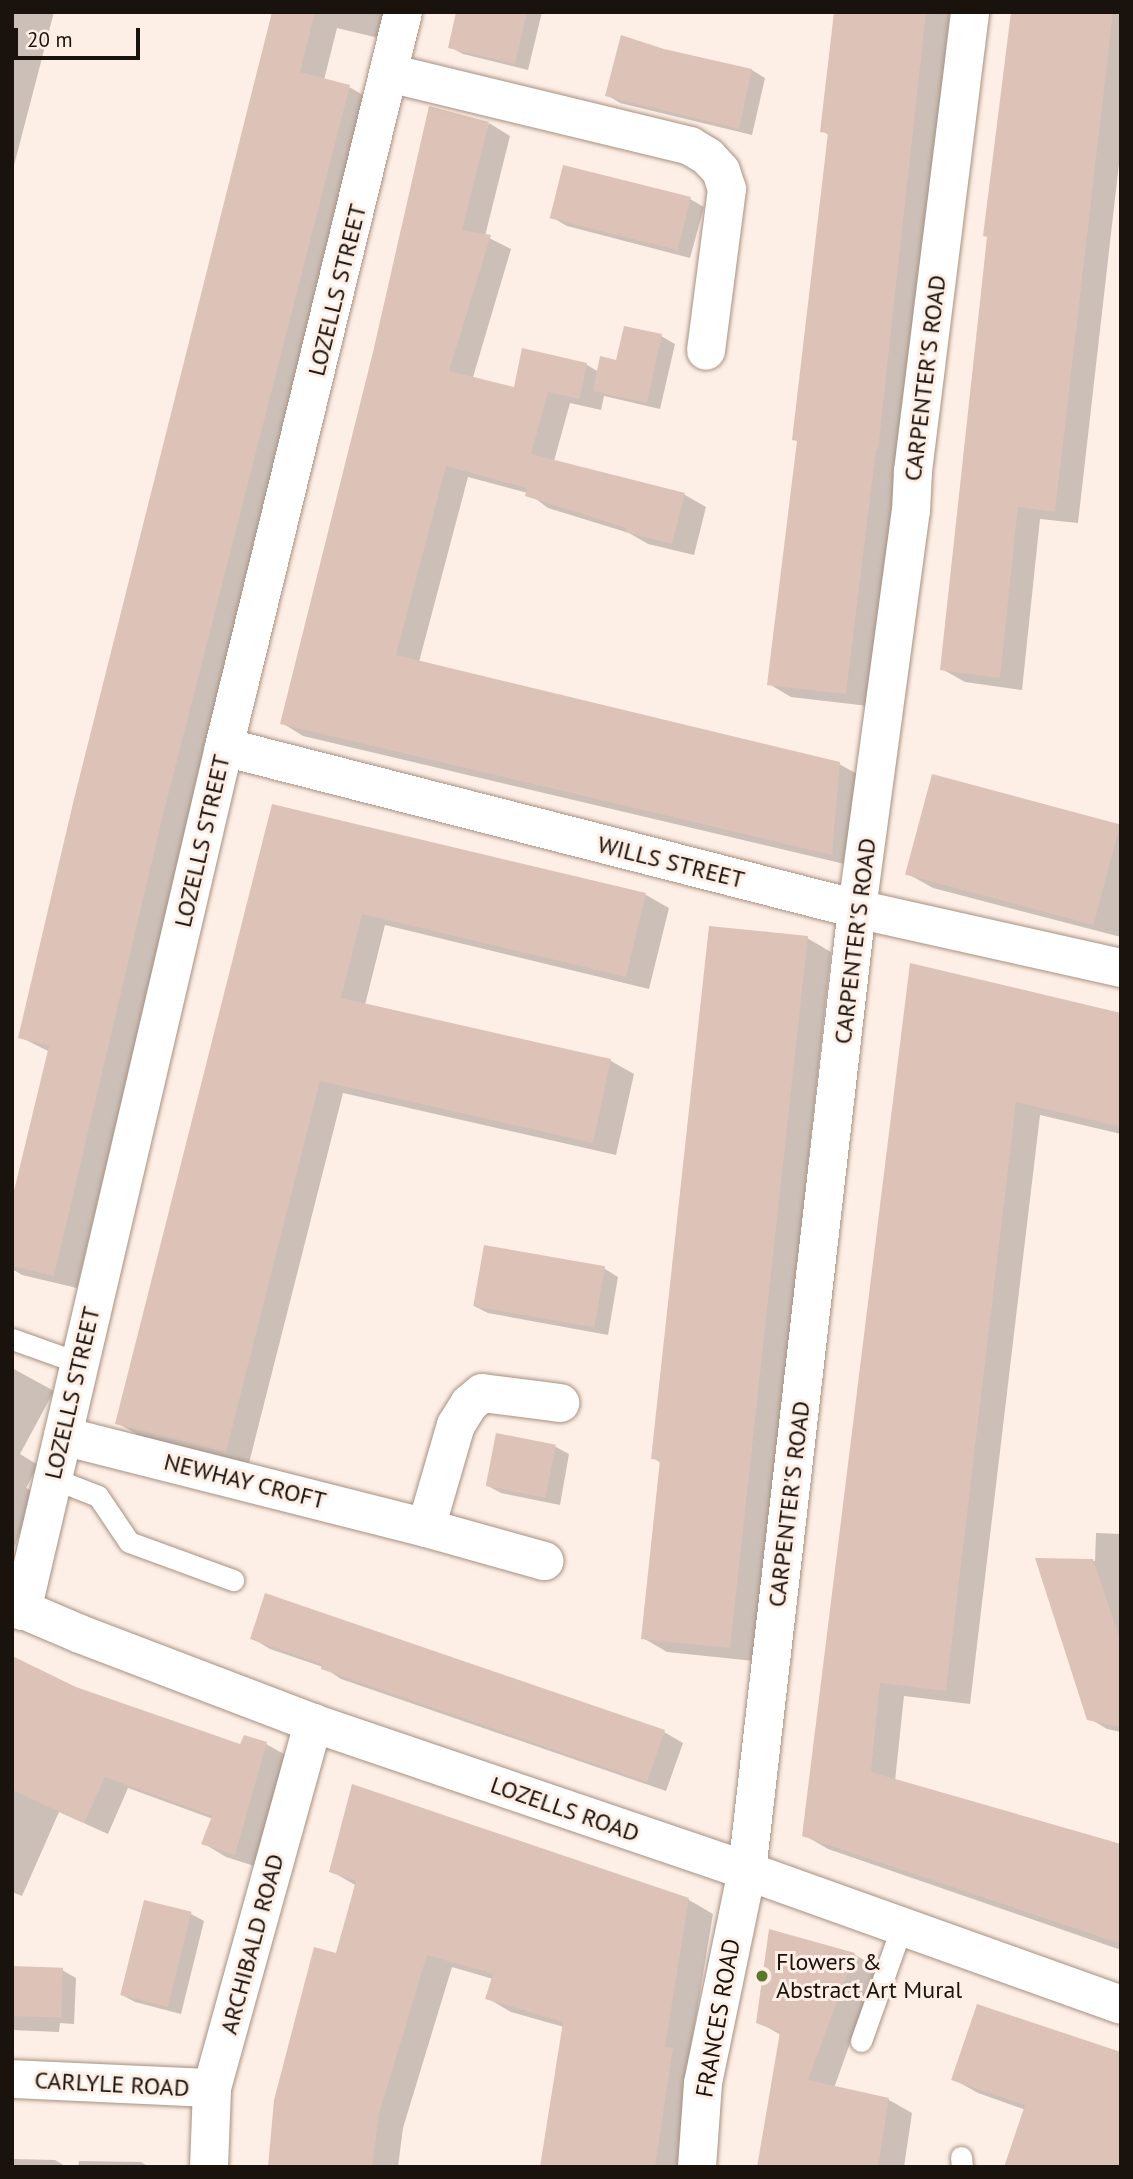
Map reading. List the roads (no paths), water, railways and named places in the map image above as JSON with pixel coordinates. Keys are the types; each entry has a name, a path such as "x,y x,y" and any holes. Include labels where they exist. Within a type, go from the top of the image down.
{"street":[{"name":"LOZELLS STREET","path":"17,1608 63,1436 224,747 403,12"},
{"name":"CARPENTER'S ROAD","path":"747,1871 858,909 911,511 913,471 970,12"},
{"path":"389,73 690,146 708,157 721,171 727,189 706,351"},
{"name":"WILLS STREET","path":"224,747 858,909 1121,968"},
{"path":"426,1528 456,1425 469,1404 482,1393 560,1403"},
{"name":"NEWHAY CROFT","path":"63,1436 426,1528 544,1561"},
{"name":"LOZELLS ROAD","path":"17,1608 313,1723 747,1871 1121,2005"},
{"name":"ARCHIBALD ROAD","path":"209,2167 212,2088 313,1723"},
{"name":"FRANCES ROAD","path":"697,2167 703,2083 747,1871"},
{"name":"CARLYLE ROAD","path":"12,2079 212,2088"}],"lane":[{"path":"12,1339 79,1363"},
{"path":"52,1478 98,1496 129,1542 233,1580"},
{"path":"861,2041 902,1926"}],"place":[{"name":"Flowers & Abstract Art Mural","path":"762,1976"}]}
